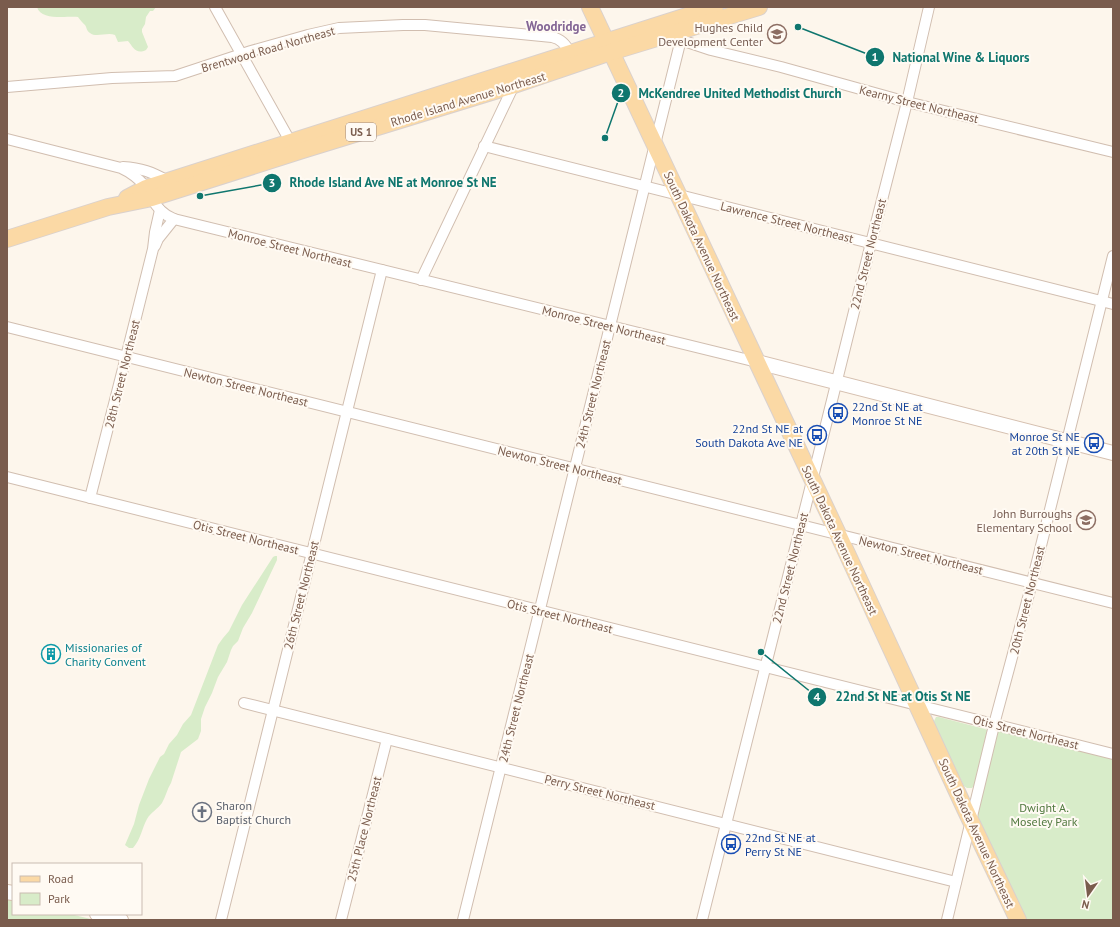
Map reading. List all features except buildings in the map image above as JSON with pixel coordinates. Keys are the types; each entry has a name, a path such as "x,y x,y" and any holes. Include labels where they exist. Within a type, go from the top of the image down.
{"main road":[{"name":"South Dakota Avenue Northeast","path":"590,7 1018,920"},
{"name":"Rhode Island Avenue Northeast","path":"685,23 715,7"},
{"name":"Rhode Island Avenue Northeast","path":"153,199 168,181 514,85 609,47 685,23 759,7"},
{"name":"Rhode Island Avenue Northeast","path":"7,239 108,208 153,199 292,147 570,53 609,47"}],"street":[{"path":"215,7 292,147"},
{"name":"22nd Street Northeast","path":"702,920 907,102 929,7"},
{"name":"Kearny Street Northeast","path":"685,23 711,50 781,67 848,87 907,102 1113,152"},
{"name":"24th Street Northeast","path":"463,920 685,23"},
{"name":"Brentwood Road Northeast","path":"7,87 106,78 175,76 308,35 339,28 425,25 552,37 564,43 570,53"},
{"path":"421,280 514,85"},
{"name":"Monroe Street Northeast","path":"7,139 116,166 135,168 154,173 168,181"},
{"name":"Lawrence Street Northeast","path":"484,146 1113,304"},
{"name":"Monroe Street Northeast","path":"116,166 130,173 168,216 174,219 756,362 1113,453"},
{"name":"28th Street Northeast","path":"90,498 153,249 155,232 153,199"},
{"name":"28th Street Northeast","path":"153,249 158,239 174,219"},
{"name":"20th Street Northeast","path":"947,920 1113,256"},
{"name":"26th Street Northeast","path":"221,920 382,270"},
{"name":"Newton Street Northeast","path":"7,327 1113,603"},
{"name":"Otis Street Northeast","path":"7,477 1113,754"},
{"name":"Perry Street Northeast","path":"244,703 956,882"},
{"name":"25th Place Northeast","path":"341,920 387,739"},
{"path":"101,915 121,920"}],"green space":[{"path":"37,7 156,7 153,11 150,11 146,17 142,32 148,47 146,50 140,52 135,50 128,41 118,42 115,35 98,35 90,33 78,17 49,16 39,11"},
{"path":"275,556 277,556 277,560 238,641 231,650 227,662 218,677 205,707 201,719 201,731 198,739 181,752 171,783 162,803 150,814 136,845 133,848 129,848 125,845 134,824 139,805 149,779 160,757 164,754 169,744 191,715 218,645 229,631 242,605"},
{"path":"936,717 987,730 975,784 972,788 967,788 964,786 935,725 934,721"},
{"name":"Dwight A. Moseley Park","path":"995,725 1113,754 1113,920 1018,920 971,821"},
{"path":"7,899 12,900 12,915 74,915 95,920 7,920"}],"place":[{"name":"National Wine & Liquors","path":"798,27"},
{"name":"Hughes Child Development Center","path":"777,34"},
{"name":"McKendree United Methodist Church","path":"605,138"},
{"name":"Rhode Island Ave NE at Monroe St NE","path":"200,196"},
{"name":"22nd St NE at Monroe St NE","path":"838,413"},
{"name":"22nd St NE at South Dakota Ave NE","path":"817,435"},
{"name":"Monroe St NE at 20th St NE","path":"1094,443"},
{"name":"John Burroughs Elementary School","path":"1086,520"},
{"name":"22nd St NE at Otis St NE","path":"761,652"},
{"name":"Missionaries of Charity Convent","path":"51,654"},
{"name":"Sharon Baptist Church","path":"202,812"},
{"name":"22nd St NE at Perry St NE","path":"731,844"}],"district":[{"name":"Woodridge","path":"556,26"}]}
